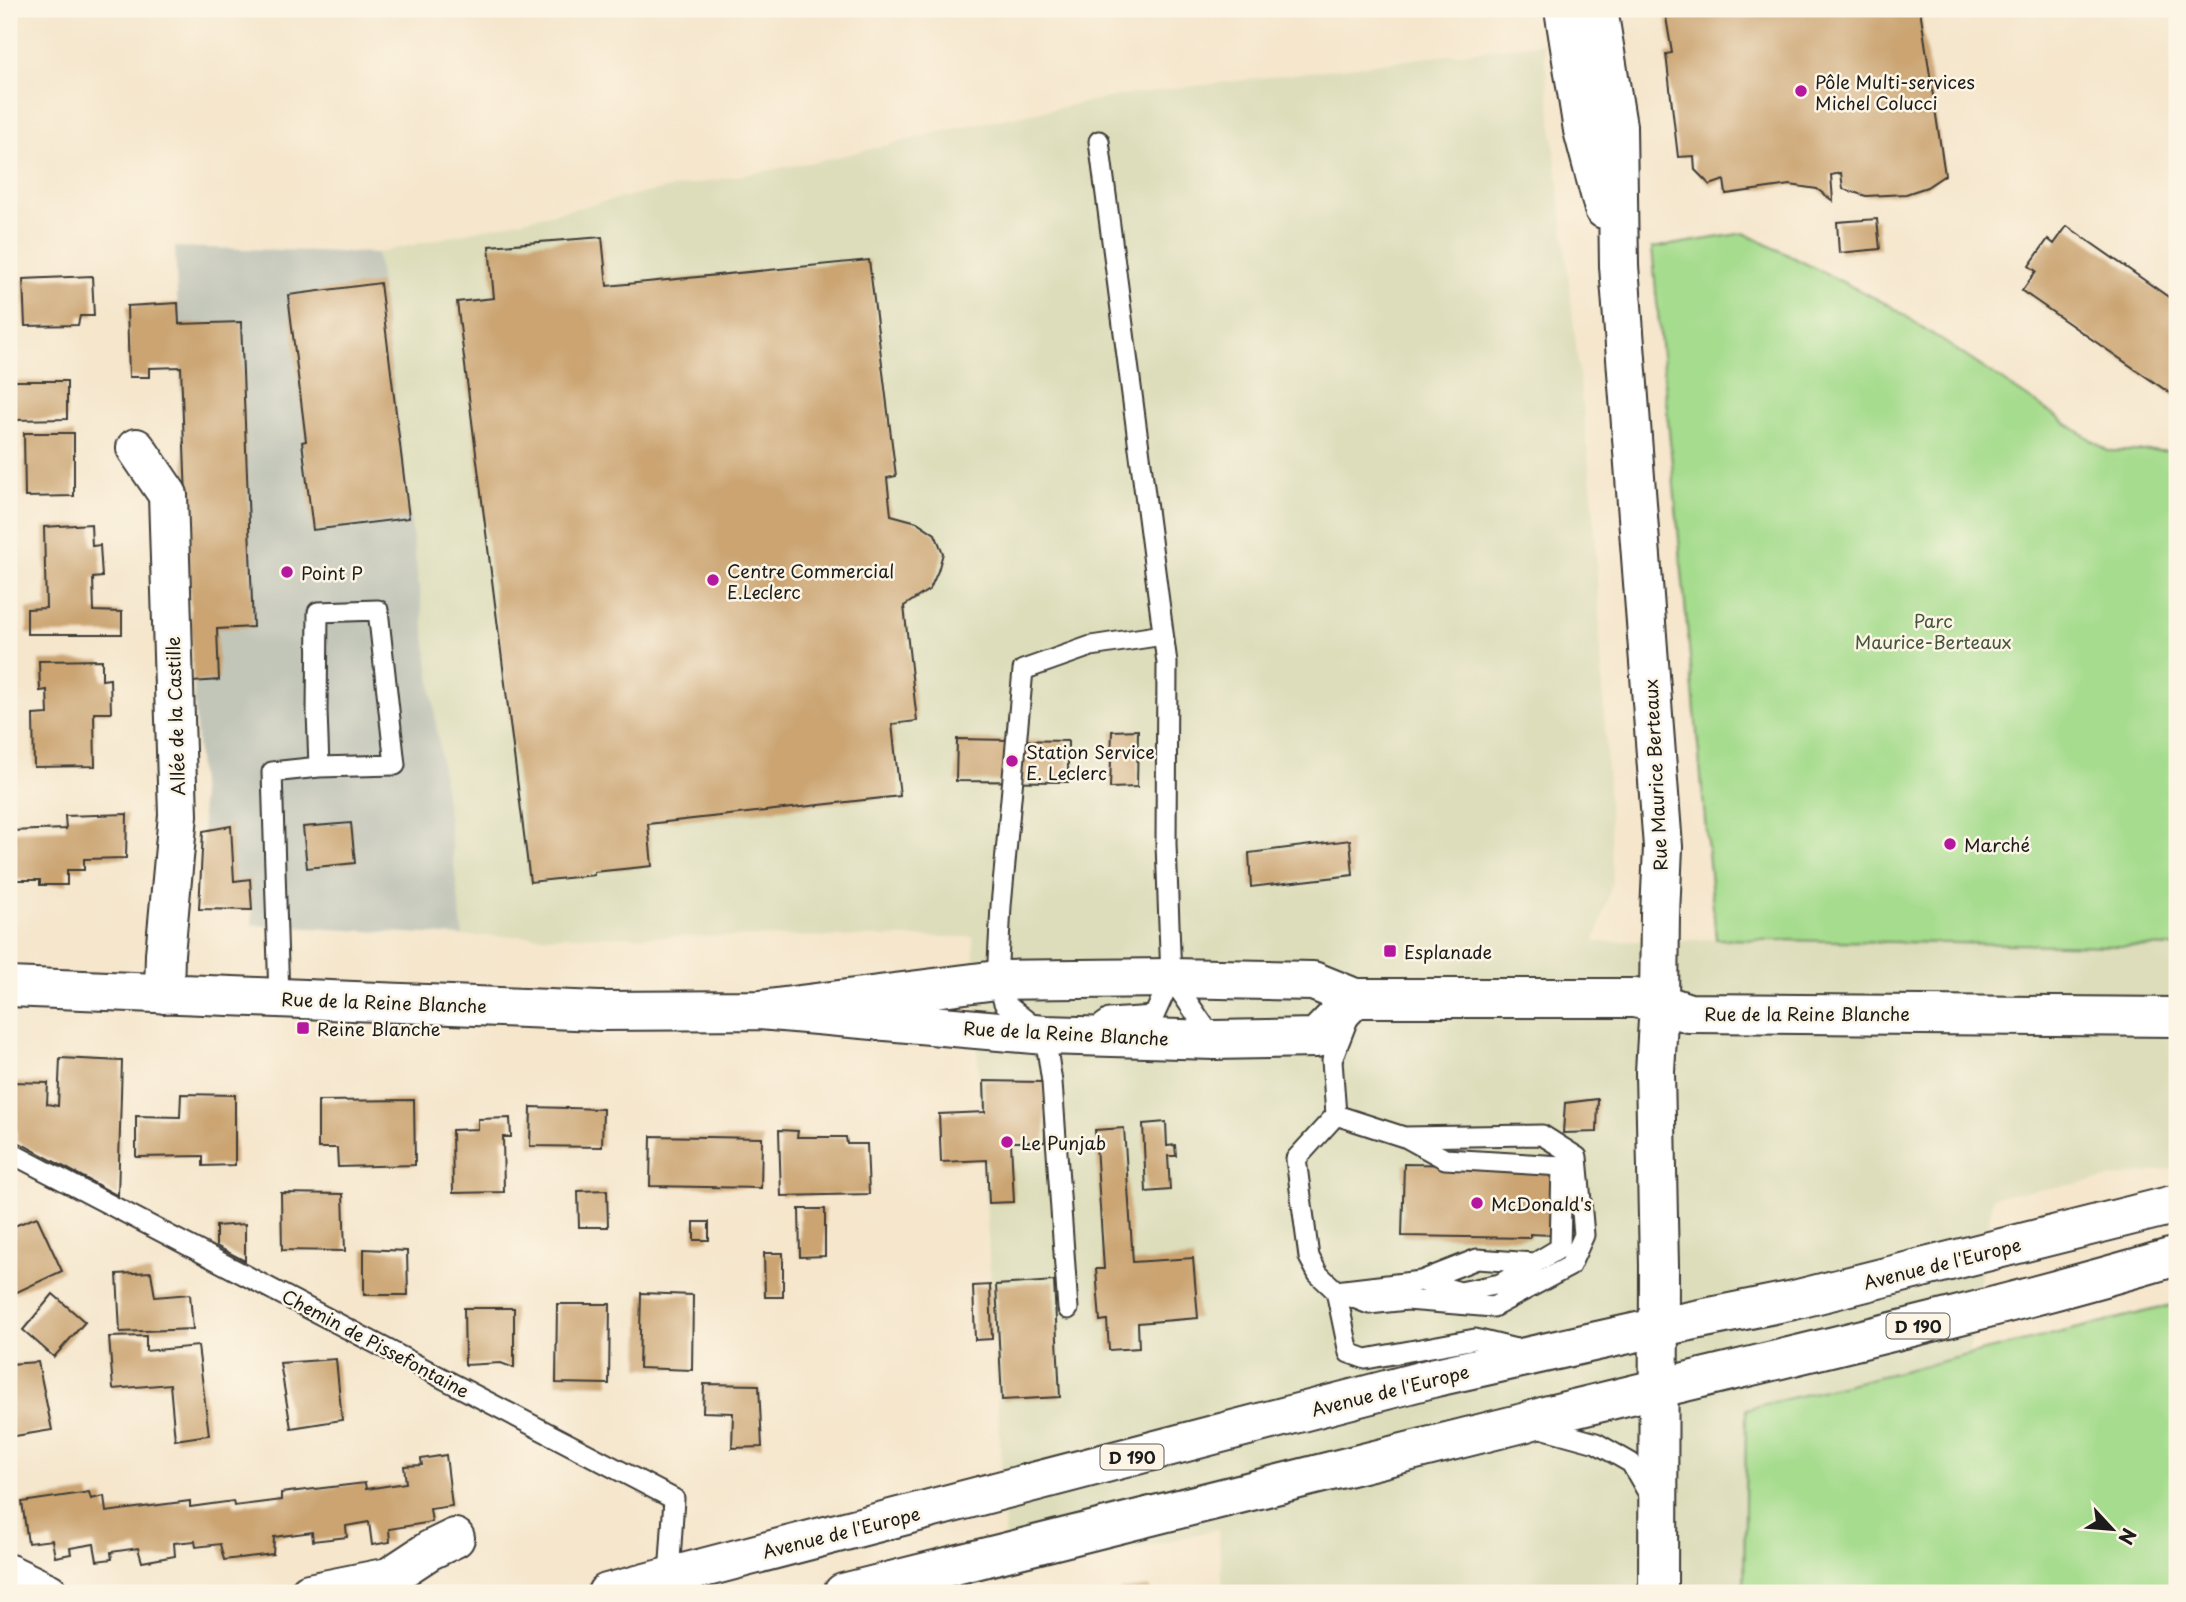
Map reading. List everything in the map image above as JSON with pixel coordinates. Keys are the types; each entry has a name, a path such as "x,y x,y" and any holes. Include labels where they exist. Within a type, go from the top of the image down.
{"street":[{"name":"Rue Maurice Berteaux","path":"1564,9 1583,130 1619,266"},
{"name":"Rue Maurice Berteaux","path":"1598,9 1617,126 1619,266 1663,846 1660,1003 1655,1072 1658,1593"},
{"name":"Allée de la Castille","path":"136,448 168,495 178,815 164,993"},
{"name":"Rue de la Reine Blanche","path":"760,1010 997,980 1171,978 1313,981 1355,998 1634,998 1689,1013 2177,1017"},
{"name":"Rue de la Reine Blanche","path":"9,987 599,1011 760,1010 1045,1035 1214,1040 1316,1038 1355,998"},
{"name":"Avenue de l'Europe","path":"607,1593 1436,1377 1658,1327 1794,1300 2177,1204"},
{"name":"D 190","path":"843,1593 1657,1388 1960,1316 2177,1256"},
{"path":"309,1593 389,1577 430,1550 455,1538"},
{"path":"9,1574 49,1593"}],"lane":[{"path":"1086,1035 1109,1019 1154,1016 1171,978 1166,844 1167,663 1099,141"},
{"path":"279,998 272,772 319,767 395,765 377,610 318,612 319,767"},
{"path":"1068,1308 1052,1082 1045,1035 1004,1003 997,980 1001,906 1023,670 1091,646 1163,635"},
{"path":"1171,978 1214,1040"},
{"path":"1355,998 1332,1060 1336,1115 1296,1159 1309,1257 1318,1274 1336,1292 1369,1304 1407,1300 1493,1307 1570,1266 1584,1235 1577,1157 1542,1135 1404,1137"},
{"path":"1336,1115 1404,1137 1445,1158 1562,1166 1560,1248 1500,1284 1460,1292 1421,1281"},
{"name":"Chemin de Pissefontaine","path":"9,1152 674,1499 669,1576"},
{"path":"1336,1292 1421,1281 1476,1259 1534,1263"},
{"path":"1336,1292 1349,1353 1366,1359 1475,1339 1538,1354"},
{"path":"1523,1423 1596,1443 1631,1463 1657,1509"}],"shaded area":[{"path":"1543,43 1593,501 1613,880 1595,942 1716,939 2177,947 2177,1168 1993,1197 1969,1354 1746,1409 1744,1593 1223,1593 1218,1529 1008,1579 973,937 463,936 377,253 634,195 829,159 966,126 1123,95"},
{"path":"175,247 377,253 463,936 252,925 252,910 234,881 231,826 203,831 193,682"}],"green space":[{"name":"Parc Maurice-Berteaux","path":"1744,233 1889,305 2108,451 2177,451 2177,947 1716,939 1652,248"},
{"path":"2177,1304 2177,1593 1744,1593 1746,1409"}],"building":[{"name":"Pôle Multi-services Michel Colucci","path":"1649,9 1920,9 1945,175 1927,187 1906,194 1866,196 1843,189 1841,173 1831,175 1833,201 1817,189 1790,185 1726,194 1724,180 1710,185 1695,170 1694,156 1678,157 1666,54 1672,53 1665,11 1649,14"},
{"path":"1877,219 1880,249 1839,253 1837,222"},
{"path":"2067,226 2177,303 2177,398 2022,291 2036,271 2029,266 2048,239 2054,244"},
{"name":"Centre Commercial E.Leclerc","path":"602,237 607,286 869,260 896,476 887,478 891,515 917,522 935,534 943,553 930,589 904,606 917,721 892,724 900,796 648,824 652,866 530,882 457,302 494,298 489,246"},
{"path":"92,276 94,316 80,316 78,325 25,326 23,279"},
{"path":"380,283 409,518 313,530 302,442 306,441 288,295"},
{"path":"178,303 179,324 241,322 253,627 217,629 219,680 193,682 181,367 149,368 149,377 129,377 127,306"},
{"path":"13,381 67,381 67,419 13,420"},
{"path":"24,433 74,433 74,496 25,497"},
{"path":"91,524 92,546 100,545 102,577 93,578 94,611 122,612 122,634 27,634 27,609 46,608 44,527"},
{"path":"102,660 102,680 110,679 111,713 94,713 95,766 34,767 33,715 48,714 47,690 40,691 39,661"},
{"path":"1138,730 1137,787 1110,788 1112,731"},
{"name":"Station Service E. Leclerc","path":"957,739 1068,741 1068,782 956,781"},
{"path":"127,814 126,858 84,859 84,870 67,870 67,885 40,885 40,880 11,880 9,831 66,829 65,816"},
{"path":"351,823 355,863 307,868 303,827"},
{"path":"231,826 234,881 250,879 252,910 199,909 203,831"},
{"path":"1350,840 1353,875 1251,887 1249,853"},
{"path":"60,1058 122,1061 118,1196 16,1141 17,1130 10,1130 13,1082 48,1083 47,1104 58,1106"},
{"name":"Le Punjab","path":"984,1081 1044,1082 1045,1142 1011,1142 1014,1202 989,1203 987,1160 941,1162 939,1114 985,1112"},
{"path":"181,1094 235,1095 235,1165 203,1166 203,1156 136,1157 136,1116 180,1117"},
{"path":"1598,1099 1597,1132 1563,1133 1565,1103"},
{"path":"414,1100 415,1165 338,1167 337,1148 318,1148 318,1101"},
{"path":"531,1107 603,1109 602,1147 530,1146"},
{"path":"510,1118 511,1137 503,1137 504,1192 453,1193 452,1130 478,1129 478,1119"},
{"path":"1166,1122 1167,1146 1175,1145 1176,1156 1168,1156 1170,1190 1146,1192 1143,1124"},
{"path":"1124,1128 1133,1262 1193,1258 1198,1318 1138,1323 1139,1348 1109,1350 1107,1320 1100,1321 1096,1269 1104,1269 1095,1130"},
{"path":"779,1130 798,1131 797,1137 846,1137 847,1144 867,1144 869,1194 781,1196"},
{"path":"651,1136 762,1138 761,1188 650,1186"},
{"name":"McDonald's","path":"1404,1164 1532,1166 1552,1171 1551,1235 1530,1234 1530,1238 1402,1236"},
{"path":"607,1190 608,1227 579,1227 578,1191"},
{"path":"281,1193 343,1194 345,1251 282,1250"},
{"path":"799,1209 825,1209 825,1256 800,1257"},
{"path":"37,1217 62,1271 15,1293 9,1278 9,1228"},
{"path":"694,1222 709,1222 709,1240 694,1240"},
{"path":"245,1224 245,1261 216,1246 216,1226"},
{"path":"364,1249 407,1251 408,1295 364,1295"},
{"path":"764,1253 783,1253 783,1297 765,1297"},
{"path":"151,1272 155,1297 190,1294 193,1329 120,1332 117,1274"},
{"path":"1054,1281 1060,1397 1002,1400 996,1285"},
{"path":"990,1285 992,1339 975,1340 973,1286"},
{"path":"641,1293 693,1295 692,1370 639,1368"},
{"path":"53,1294 85,1322 54,1357 23,1330"},
{"path":"557,1304 610,1304 609,1384 556,1383"},
{"path":"464,1308 514,1308 514,1368 501,1363 465,1365"},
{"path":"146,1336 146,1351 198,1346 209,1435 175,1440 170,1384 113,1389 109,1337"},
{"path":"336,1359 342,1420 291,1428 280,1363"},
{"path":"38,1362 52,1430 9,1437 9,1364"},
{"path":"704,1384 759,1385 762,1447 732,1448 733,1413 703,1412"},
{"path":"446,1455 452,1506 430,1509 432,1522 389,1529 390,1542 372,1545 369,1522 346,1526 347,1537 313,1541 312,1532 274,1537 273,1554 224,1560 220,1544 196,1547 195,1541 174,1543 175,1556 142,1562 138,1548 111,1552 112,1559 97,1561 94,1544 70,1548 71,1554 55,1557 52,1540 28,1543 22,1502 89,1492 91,1499 104,1496 106,1512 190,1501 190,1507 233,1501 234,1506 281,1500 281,1493 365,1483 366,1489 406,1483 404,1466 422,1465 421,1459"},
{"path":"1150,1587 1151,1593 1121,1593 1121,1590"}],"place":[{"name":"Pôle Multi-services Michel Colucci","path":"1801,91"},
{"name":"Point P","path":"287,572"},
{"name":"Centre Commercial E.Leclerc","path":"713,580"},
{"name":"Station Service E. Leclerc","path":"1012,761"},
{"name":"Marché","path":"1950,844"},
{"name":"Esplanade","path":"1390,951"},
{"name":"Reine Blanche","path":"303,1028"},
{"name":"Le Punjab","path":"1007,1142"},
{"name":"McDonald's","path":"1477,1203"}]}
